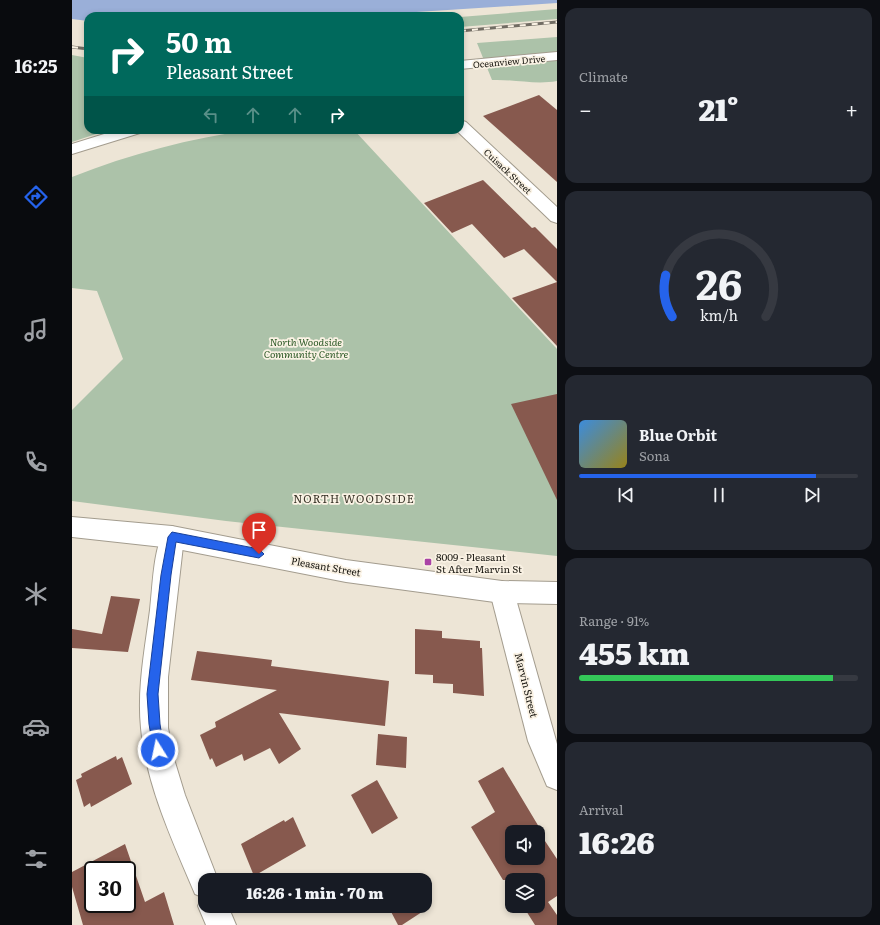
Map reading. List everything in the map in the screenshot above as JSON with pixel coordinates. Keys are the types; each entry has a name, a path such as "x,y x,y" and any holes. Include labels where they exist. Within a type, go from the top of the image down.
{"street":[{"name":"Oceanview Drive","path":"464,65 557,56"},
{"name":"Cuisack Street","path":"464,129 557,216"},
{"path":"72,149 121,134"},
{"name":"Pleasant Street","path":"72,527 172,537 346,571 502,592 557,593"},
{"path":"172,537 166,575 153,694 154,724 156,741 171,795 201,873"},
{"name":"Marvin Street","path":"502,592 528,685 538,729 557,776"},
{"path":"217,913 221,925"}],"green space":[{"path":"557,9 557,19 464,27 464,17"},
{"path":"557,37 557,81 549,82 492,80 477,43"},
{"path":"72,55 84,57 84,134 96,134 72,142"},
{"name":"North Woodside Community Centre","path":"223,134 358,134 557,349 557,556 226,521 72,501 72,410 123,359 97,291 72,288 72,177 138,154"}],"water":[{"path":"72,0 557,0 557,3 416,12 84,12 84,20 72,19"}],"building":[{"path":"539,95 557,110 557,182 483,116"},
{"path":"483,180 532,228 535,227 557,249 557,282 524,249 504,258 472,224 452,233 424,203"},
{"path":"557,282 557,346 512,298"},
{"path":"557,394 557,500 511,404"},
{"path":"111,596 140,599 128,652 72,648 72,629 102,634"},
{"path":"415,629 442,631 442,638 480,641 480,648 482,648 484,696 453,693 453,684 433,683 433,675 415,674"},
{"path":"197,651 272,660 271,666 389,681 385,726 279,713 301,749 279,764 270,748 244,761 242,754 216,767 212,758 210,760 200,735 216,727 215,722 277,690 191,680"},
{"path":"378,734 407,737 406,768 376,765"},
{"path":"116,756 117,760 122,757 132,784 91,807 90,803 84,807 76,780 82,777 81,774"},
{"path":"503,767 538,825 505,825 505,865 545,865 545,841 557,859 557,896 548,902 557,915 557,925 535,925 527,913 545,913 545,873 505,873 505,880 503,880 471,827 495,812 478,781"},
{"path":"377,780 398,818 372,834 351,795"},
{"path":"293,817 306,846 259,873 253,873 241,844 284,820 285,822"},
{"path":"125,844 131,861 93,861"},
{"path":"84,866 84,913 136,913 136,876 145,902 164,892 174,925 83,925 72,887 72,872"},
{"path":"392,913 420,913 402,925 398,925"}],"railway":[{"path":"464,31 557,22"},
{"path":"72,47 84,48"}],"place":[{"name":"8009 - Pleasant St After Marvin St","path":"428,562"}],"district":[{"name":"NORTH WOODSIDE","path":"354,498"}],"route":[{"path":"158,750 154,724 153,694 166,575 172,537 259,554"}]}
